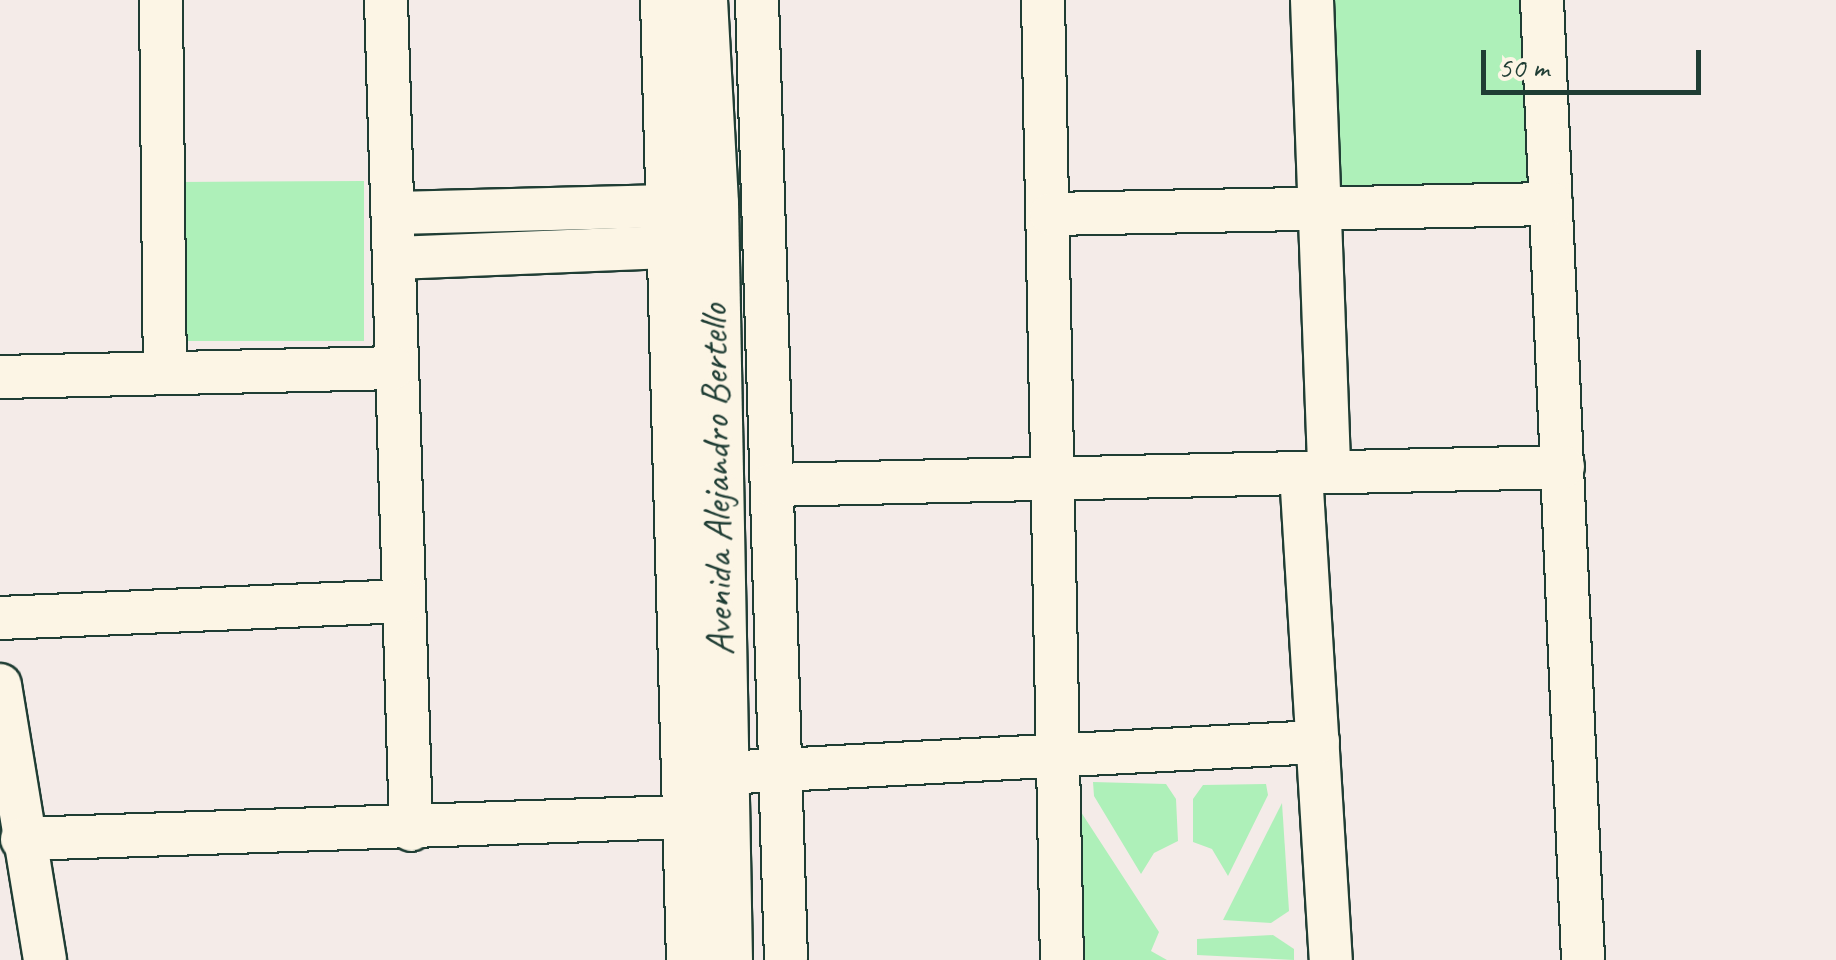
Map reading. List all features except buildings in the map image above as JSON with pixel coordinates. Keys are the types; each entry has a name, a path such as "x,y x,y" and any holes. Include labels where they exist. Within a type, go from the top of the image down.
{"main road":[{"name":"Avenida Alejandro Bertello","path":"701,0 691,226 710,802 726,960"}],"street":[{"path":"161,0 165,371"},
{"path":"386,0 396,213 393,368 411,830"},
{"path":"662,0 691,226"},
{"path":"756,0 786,960"},
{"path":"1043,0 1051,214 1062,960"},
{"path":"1312,0 1318,742 1331,960"},
{"path":"1542,0 1583,960"},
{"path":"1051,214 1551,204"},
{"path":"396,213 691,226"},
{"path":"395,258 691,226"},
{"path":"0,377 393,368"},
{"path":"772,485 1563,466"},
{"path":"0,618 403,602"},
{"path":"0,685 22,839 45,960"},
{"path":"22,839 411,830 710,802 780,767 1318,742"},
{"path":"688,960 710,802"}],"green space":[{"path":"1326,0 1529,0 1537,192 1330,194"},
{"path":"364,181 364,341 180,341 179,182"},
{"path":"1093,782 1166,784 1176,799 1178,841 1154,853 1141,874 1094,796"},
{"path":"1266,784 1268,795 1228,876 1212,849 1193,842 1193,799 1203,785"},
{"path":"1282,803 1289,911 1271,923 1223,920"},
{"path":"1079,809 1159,932 1151,951 1167,960 1084,960"},
{"path":"1273,935 1294,949 1294,960 1197,955 1197,939"}]}
